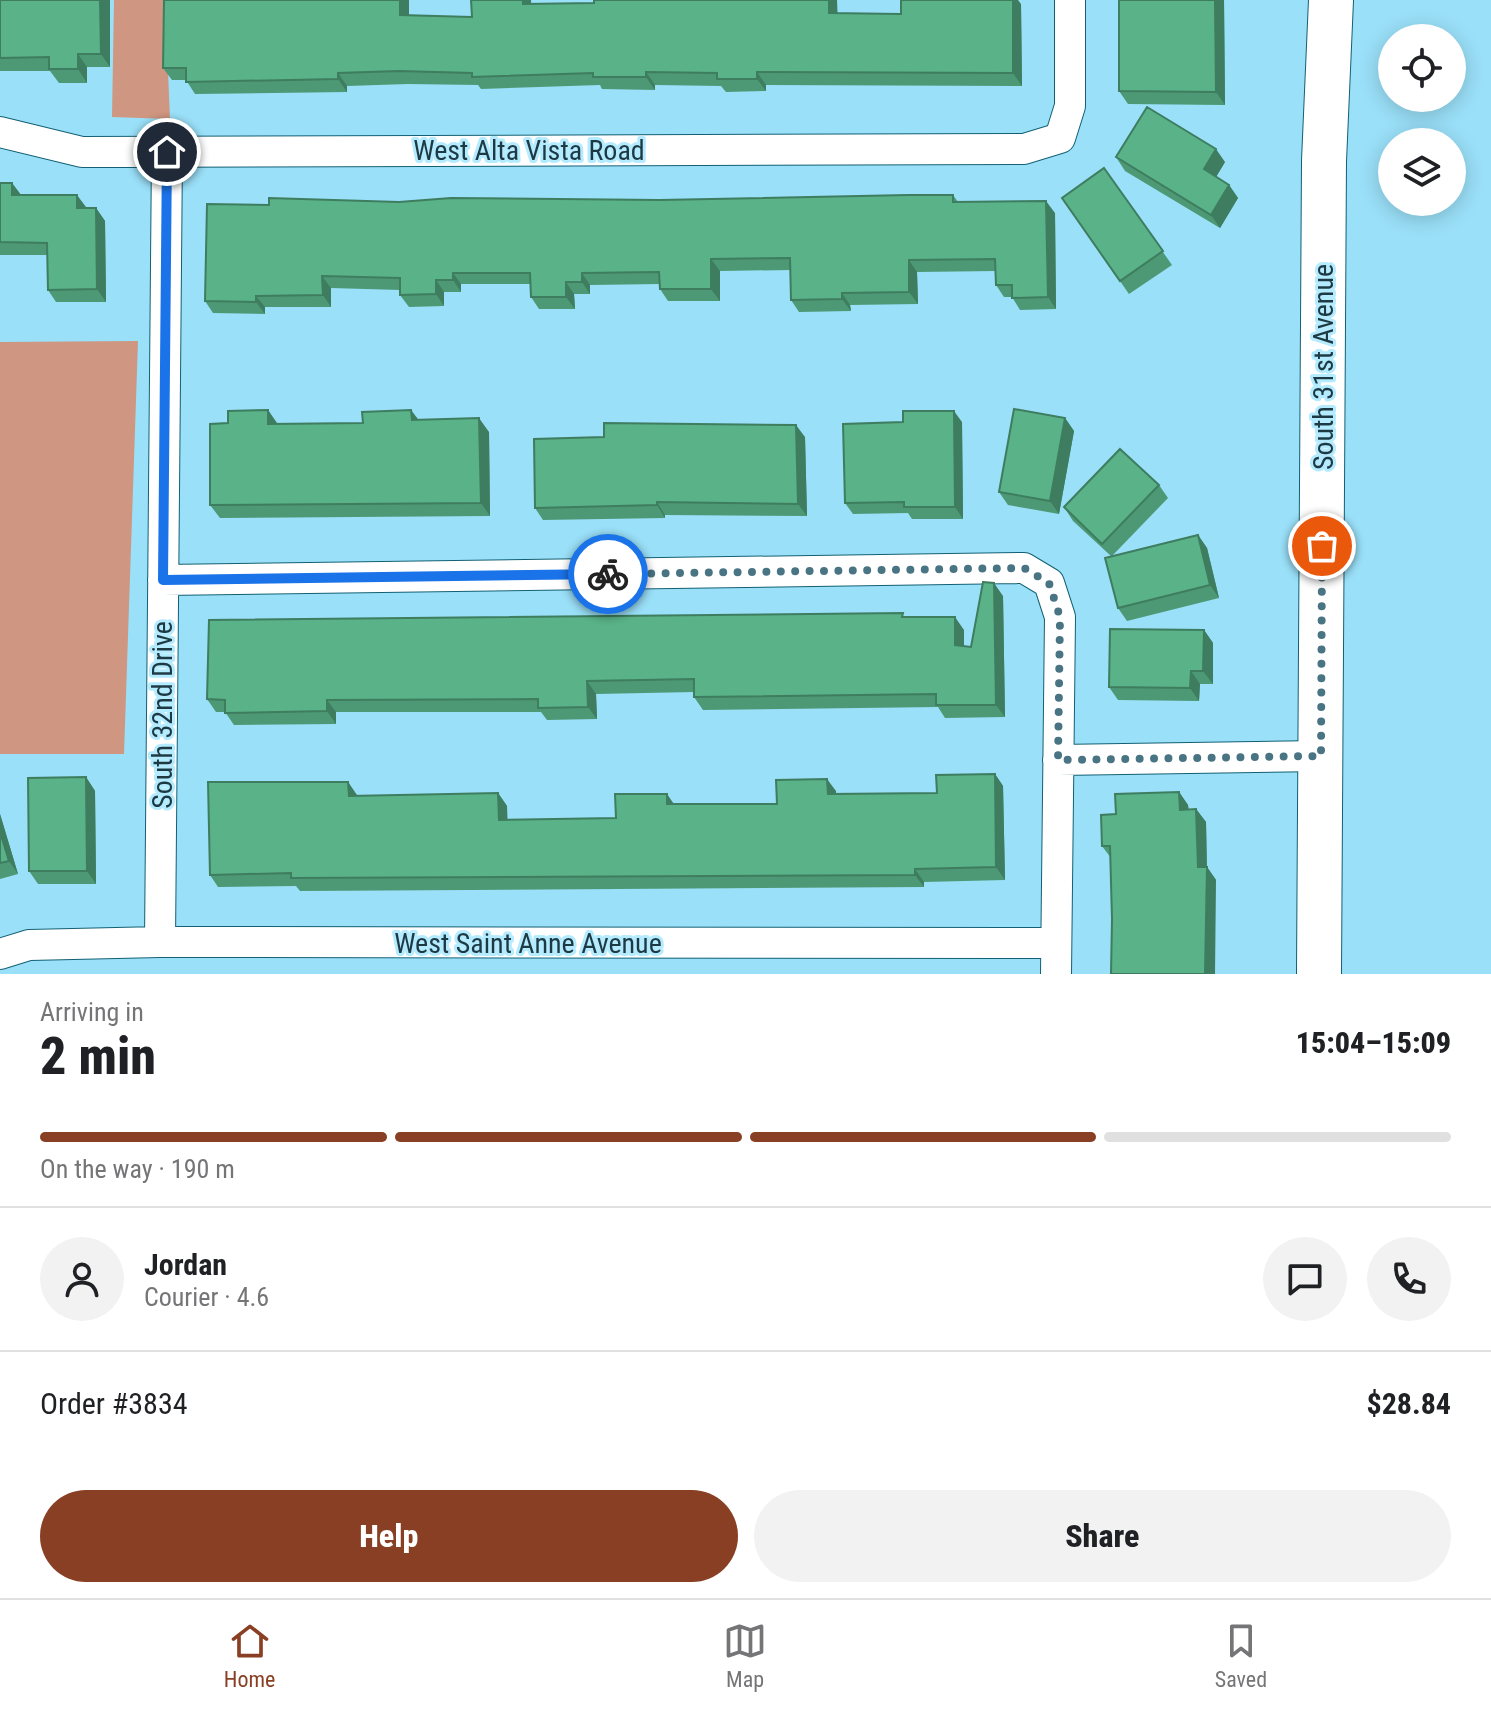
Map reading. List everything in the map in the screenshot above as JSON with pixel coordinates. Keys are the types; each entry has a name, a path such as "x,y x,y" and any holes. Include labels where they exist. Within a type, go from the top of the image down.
{"street":[{"name":"West Alta Vista Road","path":"0,132 82,152 1024,149 1060,138 1070,106 1070,0"},
{"name":"South 31st Avenue","path":"1319,974 1324,161 1331,0"},
{"name":"South 32nd Drive","path":"160,942 167,152"},
{"path":"163,580 1024,568 1049,583 1060,617 1056,974"},
{"path":"1058,760 1321,756"},
{"name":"West Saint Anne Avenue","path":"0,953 29,945 160,942 1056,943"}],"shaded area":[{"path":"114,0 165,0 170,119 112,117"},
{"path":"138,341 124,754 0,754 0,342"}],"building":[{"path":"0,0 100,0 101,54 78,54 78,69 49,69 49,57 0,58"},
{"path":"164,0 400,0 400,15 472,17 471,0 523,0 523,4 594,3 594,0 829,0 829,13 901,14 901,0 1013,0 1013,73 757,72 757,79 717,79 717,73 646,72 646,77 593,77 593,73 472,77 472,73 399,71 338,73 338,79 186,82 186,68 163,68"},
{"path":"1119,0 1215,0 1216,92 1119,91"},
{"path":"1147,107 1216,149 1204,169 1229,185 1211,215 1116,157"},
{"path":"1104,168 1163,251 1120,281 1062,198"},
{"path":"0,183 12,183 12,195 77,195 77,208 96,208 97,289 48,290 47,243 0,242"},
{"path":"953,195 953,202 1046,201 1048,297 1012,298 1012,285 996,285 995,259 909,260 909,292 842,293 842,299 791,300 790,258 711,259 711,289 660,289 659,272 582,273 582,282 566,282 566,297 531,297 530,273 453,273 453,280 436,280 436,294 400,295 400,278 322,276 323,295 256,296 256,302 205,301 207,204 269,205 269,198 399,202 451,198 659,200"},
{"path":"1014,409 1065,418 1050,501 999,492"},
{"path":"268,410 268,424 363,423 362,412 411,410 412,420 479,418 481,503 210,505 210,424 228,423 228,411"},
{"path":"903,411 954,411 955,507 904,507 904,502 845,503 843,424 903,422"},
{"path":"604,423 796,425 798,504 657,502 657,505 535,508 534,439 604,437"},
{"path":"1120,449 1159,485 1102,544 1064,507"},
{"path":"1198,535 1210,585 1118,608 1105,558"},
{"path":"983,582 994,583 996,705 936,705 936,694 694,697 694,679 587,681 588,707 538,708 538,699 327,700 327,711 225,713 225,700 207,699 209,620 903,613 902,617 955,617 955,645 971,647"},
{"path":"1110,629 1204,630 1203,671 1191,671 1190,688 1109,687"},
{"path":"995,774 996,867 915,869 915,875 291,878 291,873 210,875 208,782 348,782 349,796 498,793 499,820 616,818 615,794 667,794 667,804 777,804 776,780 827,779 828,794 937,793 936,775"},
{"path":"86,777 87,871 29,871 28,778"},
{"path":"1179,792 1180,810 1196,809 1198,867 1207,867 1205,974 1111,974 1110,846 1102,846 1101,815 1116,814 1115,794"},
{"path":"0,832 9,861 0,863"}],"way so far":[{"path":"608,574 1024,568 1049,583 1060,617 1058,760 1321,756 1322,546"}],"route":[{"path":"167,152 163,580 608,574"}]}
